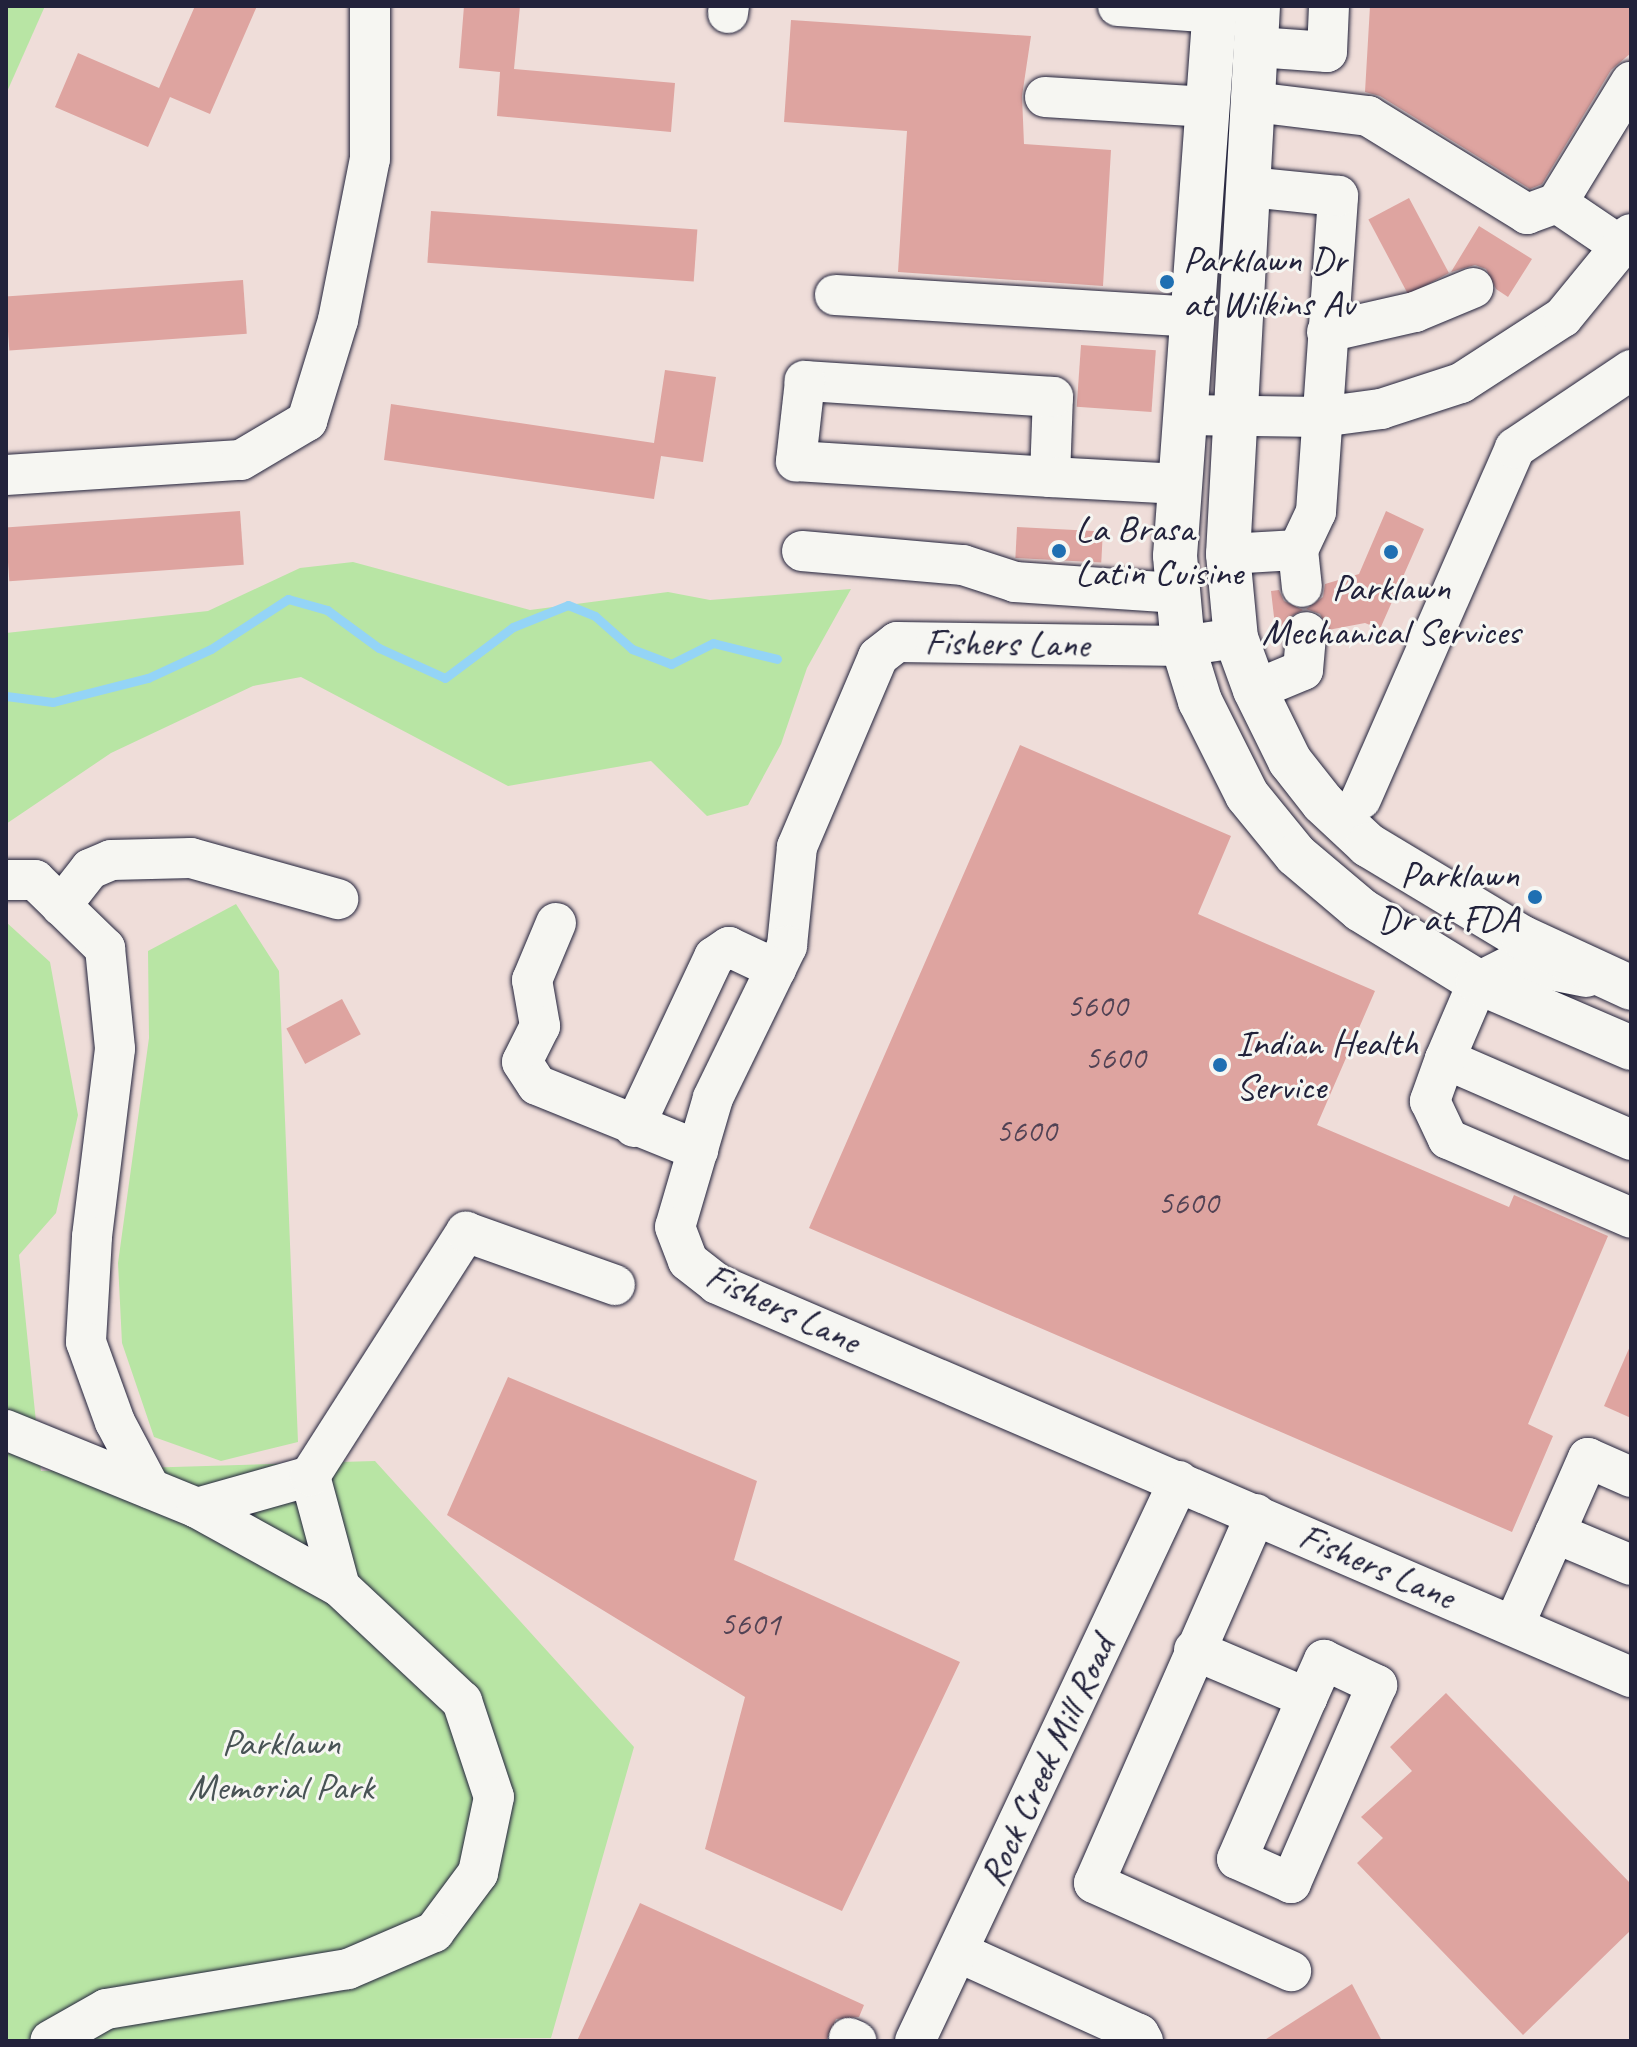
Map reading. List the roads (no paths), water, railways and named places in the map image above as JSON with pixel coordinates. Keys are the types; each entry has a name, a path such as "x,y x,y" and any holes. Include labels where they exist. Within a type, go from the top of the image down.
{"main road":[{"path":"1215,10 1180,484 1175,593 1183,646 1220,747 1247,795 1296,855 1361,910 1478,982 1631,1048"},
{"path":"1258,26 1228,554 1236,638 1262,705 1290,761 1323,803 1368,845 1523,938 1628,986"}],"street":[{"path":"6,475 241,460 307,421 338,320 370,159 370,6"},
{"path":"1118,6 1215,10"},
{"path":"1258,26 1327,52 1329,6"},
{"path":"1254,102 1368,116 1527,214 1557,203 1631,82"},
{"path":"1045,97 1208,107"},
{"path":"1228,554 1300,568 1316,512 1338,196 1250,187"},
{"path":"1185,415 1321,417 1381,409 1461,383 1563,317 1626,240 1557,203"},
{"path":"1327,332 1415,312 1473,288"},
{"path":"835,295 1192,317"},
{"path":"1361,799 1515,448 1631,370"},
{"path":"1050,477 1053,397 805,381 796,461 1050,477 1180,484"},
{"path":"802,551 963,565 1015,582 1175,593"},
{"path":"1220,747 1303,670 1306,632"},
{"name":"Fishers Lane","path":"1236,638 1183,646 897,642 878,657 797,847 787,946 713,1098 675,1227 688,1261 717,1284 1631,1677"},
{"path":"61,906 90,869 111,860 191,858 338,899"},
{"path":"6,880 35,880 105,948 115,1049 92,1237 86,1342 115,1422 150,1488"},
{"path":"556,923 532,980 540,1026 522,1062 537,1085 634,1127 698,1150"},
{"path":"634,1127 714,957 729,947 776,969"},
{"path":"1628,986 1516,963 1478,982 1430,1101 1448,1139 1631,1218"},
{"path":"1445,1059 1631,1140"},
{"path":"197,1508 310,1476 466,1232 615,1285"},
{"path":"6,1430 197,1508 340,1587 462,1701 494,1797 478,1873 434,1932 348,1969 106,2009 50,2041"},
{"path":"1514,1625 1588,1458 1631,1477"},
{"path":"310,1476 340,1587"},
{"name":"Rock Creek Mill Road","path":"915,2041 1179,1481"},
{"path":"1256,1514 1094,1883 1291,1971"},
{"path":"1555,1533 1631,1565"},
{"path":"1194,1650 1307,1698"},
{"path":"1324,1660 1377,1685 1291,1883 1237,1859 1307,1698 1324,1660"},
{"path":"958,1952 1139,2034 1143,2041"}],"waterway":[{"path":"6,696 53,702 148,678 211,649 288,599 327,610 379,648 445,678 513,627 568,605 595,616 632,649 671,664 713,643 777,659"}],"place":[{"name":"Parklawn Dr at Wilkins Av","path":"1167,282"},
{"name":"La Brasa Latin Cuisine","path":"1059,551"},
{"name":"Parklawn Mechanical Services","path":"1391,552"},
{"name":"Parklawn Dr at FDA","path":"1535,897"},
{"name":"Indian Health Service","path":"1220,1065"}],"park label":[{"name":"Parklawn Memorial Park","path":"281,1765"}]}
